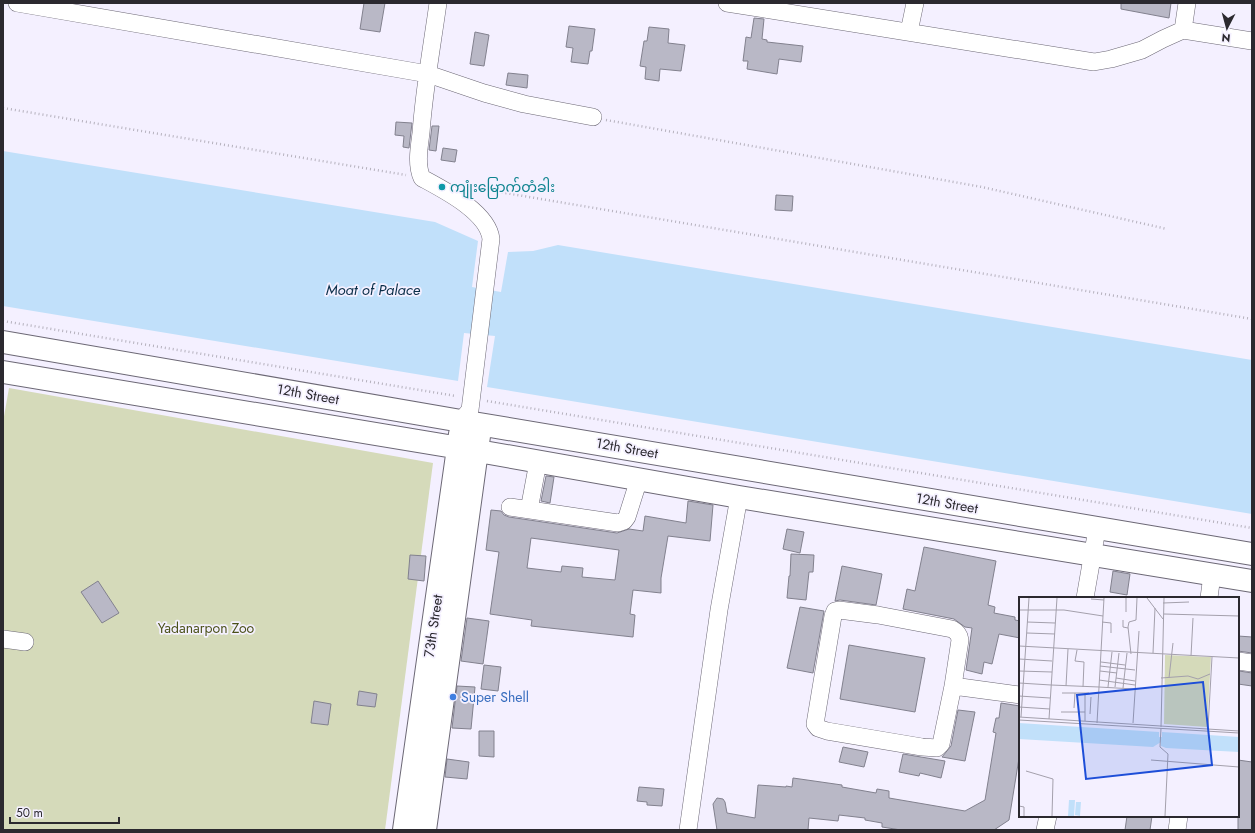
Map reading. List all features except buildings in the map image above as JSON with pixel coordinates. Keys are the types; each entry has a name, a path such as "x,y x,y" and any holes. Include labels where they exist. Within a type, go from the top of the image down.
{"main road":[{"name":"12th Street","path":"3,342 471,408 1097,529 1252,554"},
{"name":"12th Street","path":"3,373 1092,556 1252,581"},
{"name":"73th Street","path":"416,821 468,450 471,408"}],"street":[{"path":"17,3 428,74 484,93 524,104 593,117"},
{"path":"438,3 422,114 419,156 420,173 422,178 453,195 476,214 488,229 491,239 471,408"},
{"path":"726,3 1094,62 1111,59 1142,50 1183,30 1252,41"},
{"path":"909,32 915,3"},
{"path":"1183,30 1187,3"},
{"path":"530,510 538,462"},
{"path":"510,506 618,523 624,522 628,517 638,479"},
{"path":"688,830 719,610 739,497"},
{"path":"1085,597 1097,529"},
{"path":"1209,597 1212,575"},
{"path":"839,610 878,615 952,629 959,636 960,640 953,686 941,744 937,748 922,747 827,731 818,728 815,724 835,611 839,610"},
{"path":"3,639 25,642"},
{"path":"1239,661 1252,663"},
{"path":"953,686 1019,696"},
{"path":"1045,830 1048,817"},
{"path":"1177,830 1179,817"}],"path":[{"path":"3,108 422,178"},
{"path":"593,117 982,187 1167,229"},
{"path":"465,186 1252,319"},
{"path":"3,321 471,408 1252,528"}],"green space":[{"name":"Yadanarpon Zoo","path":"9,388 433,463 385,830 3,830 3,422"}],"water":[{"name":"Moat of Palace","path":"3,151 435,222 478,241 472,287 501,292 508,252 533,251 558,245 1252,360 1252,514 487,387 495,336 464,333 458,381 3,306"}],"place":[{"name":"ကျုံးမြောက်တံခါး","path":"442,187"},
{"name":"Super Shell","path":"453,697"}]}
